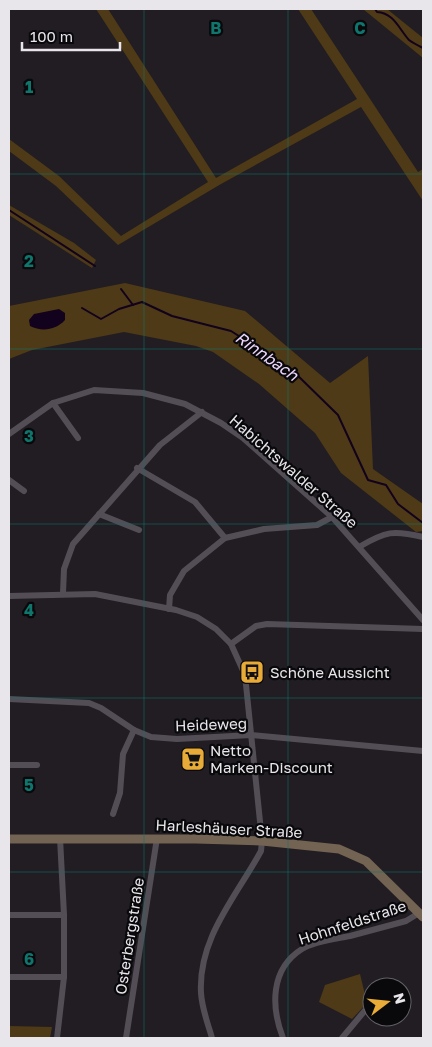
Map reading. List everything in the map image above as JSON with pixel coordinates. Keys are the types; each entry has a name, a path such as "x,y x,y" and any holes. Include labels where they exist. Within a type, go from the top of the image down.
{"main road":[{"name":"Harleshäuser Straße","path":"9,839 157,838 262,841 340,849 366,861 421,915"}],"street":[{"name":"Habichtswalder Straße","path":"9,434 53,402 94,390 143,392 184,404 202,412 243,438 332,517 423,620"},
{"path":"53,402 78,438"},
{"path":"63,593 64,569 73,544 137,468 160,445 202,412"},
{"path":"137,468 195,502 225,538"},
{"path":"9,480 24,491"},
{"path":"99,514 139,530"},
{"path":"169,609 170,595 184,571 225,538 264,529 317,525 332,517"},
{"path":"359,547 382,534 402,532 423,537"},
{"path":"9,596 63,593 95,594 169,609 197,617 216,629 231,644 245,675 262,841 261,850 217,922 205,953 201,993 212,1038"},
{"path":"231,644 256,626 267,624 423,629"},
{"name":"Heideweg","path":"9,699 89,703 101,708 134,730 151,737 176,739 251,735 423,751"},
{"path":"113,814 120,793 123,754 134,730"},
{"path":"9,765 38,765"},
{"path":"56,1038 64,977 64,915 60,838"},
{"name":"Osterbergstraße","path":"126,1038 157,838"},
{"path":"9,915 64,915"},
{"name":"Hohnfeldstraße","path":"283,1038 278,1024 275,999 278,977 288,959 303,948 406,921 421,915"},
{"path":"9,977 64,977"},
{"path":"342,1038 362,1014"}],"shaded area":[{"path":"96,9 108,9 216,178 357,99 298,9 311,9 418,172 423,169 423,201 361,107 221,184 118,245 56,186 9,151 9,139 59,176 121,236 208,182"},
{"path":"363,9 387,9 423,38 423,58"},
{"path":"9,205 74,243 96,260 92,268 9,215"},
{"path":"125,283 245,311 330,383 368,356 373,469 423,504 423,531 416,532 341,473 315,433 259,384 213,352 196,346 124,332 32,350 9,359 9,306"},
{"path":"59,309 65,313 65,320 57,326 44,329 30,326 29,320 34,314"},
{"path":"360,974 362,982 362,1008 352,1019 319,1002 325,985"},
{"path":"9,1026 52,1027 50,1038 9,1038"}],"waterway":[{"path":"375,9 377,12 392,18 409,40 423,48"},
{"path":"9,210 95,266"},
{"name":"Rinnbach","path":"121,289 133,305"},
{"name":"Rinnbach","path":"82,308 101,319 119,309 142,302 172,316 231,331 292,370 338,415 368,480 386,485 398,504 423,523"}],"place":[{"name":"Schöne Aussicht","path":"252,672"},
{"name":"Netto Marken-Discount","path":"193,759"}]}
